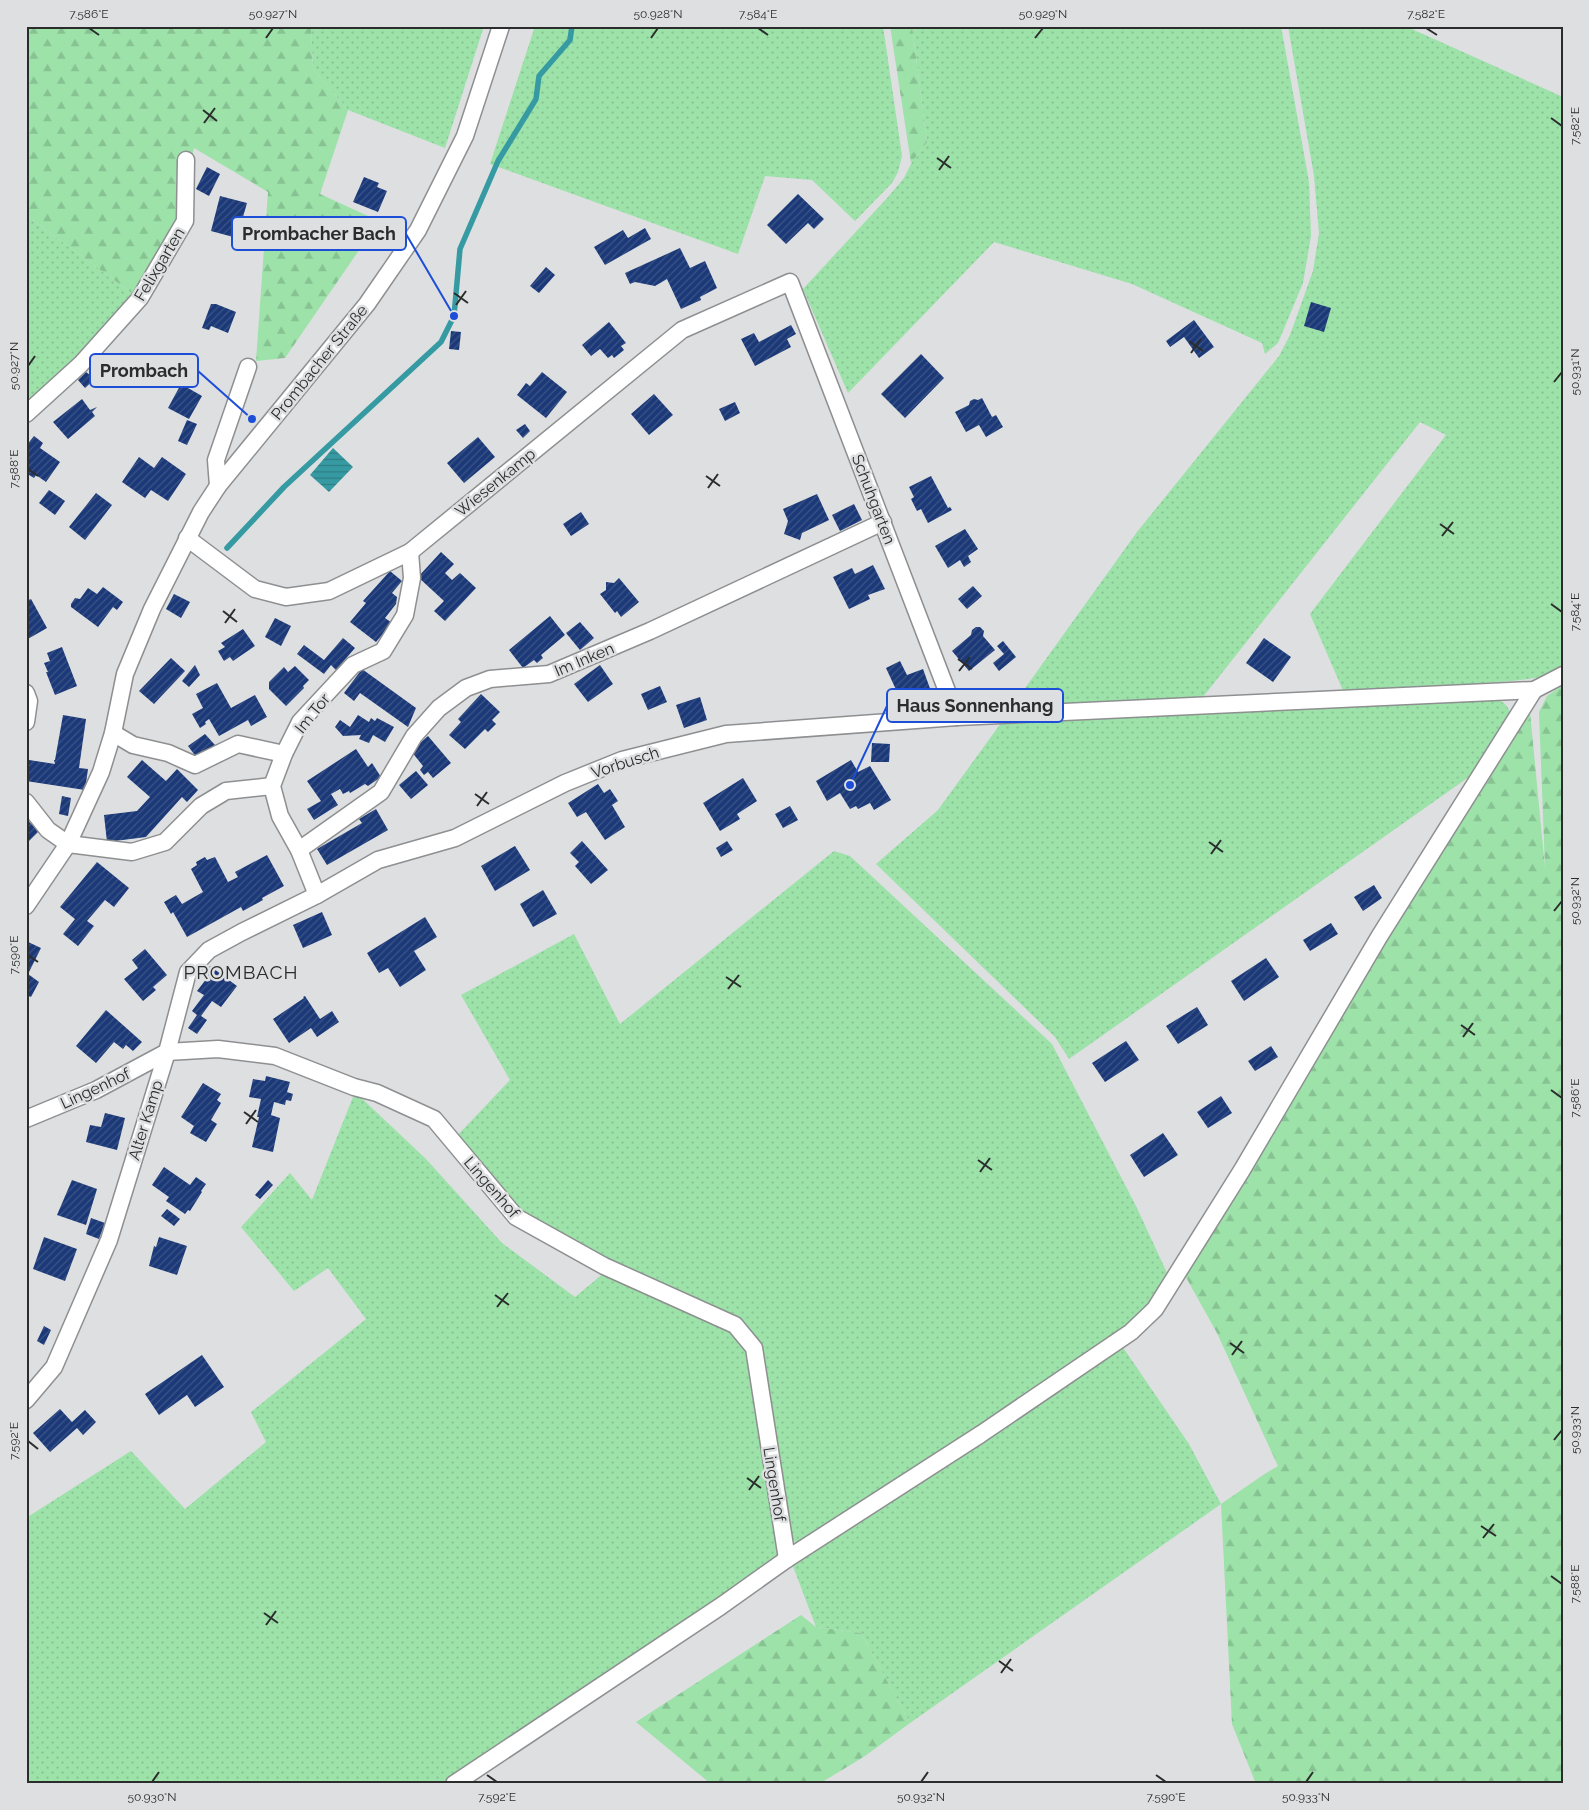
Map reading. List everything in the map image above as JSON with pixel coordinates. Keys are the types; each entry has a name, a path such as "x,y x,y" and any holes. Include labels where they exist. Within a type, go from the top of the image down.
{"street":[{"name":"Prombacher Straße","path":"26,906 68,844 101,772 113,733 126,674 152,609 201,512 218,486 367,304 418,230 465,136 501,26"},
{"name":"Felixgarten","path":"26,414 81,364 140,298 184,221 186,160"},
{"name":"Schuhgarten","path":"790,282 957,717"},
{"name":"Wiesenkamp","path":"187,538 255,589 286,597 329,591 410,552 682,330 790,282"},
{"path":"218,486 216,460 248,367"},
{"name":"Im Inken","path":"299,850 381,792 414,736 439,708 466,688 490,679 549,674 650,631 883,522"},
{"name":"Im Tor","path":"272,786 284,754 300,722 353,665 383,652 405,615 412,578 410,552"},
{"path":"454,1784 721,1606 787,1559 1005,1418 1131,1332 1155,1309 1242,1170 1380,937 1534,690 1563,675"},
{"name":"Vorbusch","path":"317,895 378,860 455,838 565,783 622,760 726,734 957,717 1534,690"},
{"path":"26,693 29,701 26,722"},
{"path":"113,733 133,746 168,753 196,765 238,744 284,754"},
{"path":"26,802 48,830 68,844 132,852 165,842 201,806 226,791 272,786 280,816 299,850 317,895"},
{"name":"Alter Kamp","path":"26,1400 54,1367 109,1240 167,1052 188,972 209,950 317,895"},
{"name":"Lingenhof","path":"26,1119 96,1090 167,1052 218,1049 275,1056 354,1087 377,1093 434,1119 516,1217 604,1266 734,1325 754,1348 787,1559"}],"green space":[{"path":"26,26 311,26 313,69 348,110 320,194 379,221 285,358 256,361 268,192 194,148 176,225 133,294 26,215"},
{"path":"311,26 484,26 445,148 348,110 313,69"},
{"path":"535,26 883,26 902,156 898,172 892,183 855,221 812,180 765,176 738,254 490,164"},
{"path":"890,26 912,26 927,142 911,163"},
{"path":"912,26 1281,26 1309,182 1311,236 1303,283 1278,343 1265,354 1262,343 1132,284 994,242 848,393 803,289 888,197 904,178 913,160 927,142"},
{"path":"1288,26 1405,26 1563,97 1563,669 1543,677 1512,681 1344,693 1310,614 1446,435 1420,422 1199,702 1008,712 1137,532 1279,356 1290,335 1313,271 1319,233 1314,176"},
{"path":"26,215 133,294 109,327 26,402"},
{"path":"1563,685 1563,1784 1256,1784 1232,1724 1221,1504 1278,1466 1217,1333 1183,1272 1271,1112 1530,712 1545,868 1539,712 1547,696"},
{"path":"1494,699 1506,705 1511,717 1476,772 1069,1059 1055,1037 876,864 938,810 1001,723"},
{"path":"834,851 850,856 1052,1044 1136,1206 1168,1275 1137,1323 804,1543 797,1543 791,1539 755,1344 518,1213 456,1137 510,1080 461,995 574,934 620,1024"},
{"path":"355,1092 426,1159 502,1243 575,1297 604,1273 731,1328 749,1351 780,1555 777,1561 445,1784 26,1784 26,1518 131,1451 185,1509 266,1442 251,1412 366,1319 328,1268 294,1291 241,1227 290,1173 312,1200"},
{"path":"1122,1346 1189,1444 1221,1504 910,1723 861,1633 816,1627 791,1561"},
{"path":"801,1615 816,1627 861,1633 910,1723 865,1756 819,1784 711,1784 636,1722"}],"water":[{"path":"333,448 353,467 329,492 310,475"}],"building":[{"path":"207,167 220,174 209,196 196,189"},
{"path":"364,177 379,183 377,187 387,191 378,212 353,202"},
{"path":"798,194 824,219 814,229 808,223 786,244 767,225"},
{"path":"220,196 247,203 237,238 211,231"},
{"path":"645,228 651,239 605,265 594,247 623,230 628,238"},
{"path":"680,248 690,268 705,261 717,288 700,297 701,300 681,309 667,279 655,286 635,282 630,284 625,273"},
{"path":"546,267 555,275 539,293 530,286"},
{"path":"1311,302 1331,308 1324,332 1304,326"},
{"path":"211,304 216,304 236,312 228,333 211,326 209,330 202,328"},
{"path":"1194,320 1214,347 1199,358 1184,337 1170,347 1166,341"},
{"path":"609,322 626,343 621,346 624,350 614,358 612,355 608,358 600,349 591,356 582,345"},
{"path":"791,325 796,334 787,339 791,347 755,366 741,339 754,333 759,342"},
{"path":"451,331 461,332 459,350 449,349"},
{"path":"921,354 944,378 905,418 881,394"},
{"path":"86,372 95,379 85,388 78,380"},
{"path":"542,372 567,392 546,418 517,395 526,383 530,386"},
{"path":"181,384 202,396 189,419 168,408"},
{"path":"654,394 673,415 649,435 631,414"},
{"path":"982,398 992,417 996,415 1003,427 986,437 979,425 966,432 955,412 969,405 970,401"},
{"path":"82,399 90,410 97,407 92,412 95,416 68,439 53,422"},
{"path":"735,402 740,413 725,421 719,409"},
{"path":"187,420 197,424 187,445 178,441"},
{"path":"525,424 530,431 523,438 516,430"},
{"path":"34,436 43,443 40,448 60,462 46,482 36,475 34,478 26,473 26,446"},
{"path":"478,437 495,457 464,483 447,463"},
{"path":"139,457 154,468 162,457 186,474 168,501 151,490 145,498 122,482"},
{"path":"931,476 948,508 950,507 952,510 928,523 921,509 917,511 911,499 914,497 909,487"},
{"path":"49,490 65,501 55,515 39,503"},
{"path":"96,493 112,505 85,540 69,527"},
{"path":"817,494 829,520 802,533 800,540 784,534 788,521 783,509"},
{"path":"854,504 862,520 840,531 832,515"},
{"path":"581,512 589,524 571,536 563,524"},
{"path":"965,529 978,549 968,556 971,562 964,567 960,560 948,568 935,546"},
{"path":"441,552 454,564 445,573 452,580 460,573 476,588 445,621 434,611 444,601 418,577"},
{"path":"873,565 885,589 868,595 870,599 849,609 833,577 852,568 855,574"},
{"path":"390,571 402,581 392,593 397,597 396,604 385,618 392,623 376,642 350,622 366,603 363,601"},
{"path":"619,578 639,602 621,617 617,611 615,613 600,594 606,590 606,582 614,583"},
{"path":"973,586 982,596 967,609 958,599"},
{"path":"103,587 123,602 117,610 113,607 98,627 71,607 71,604 75,598 80,599 88,588 97,594"},
{"path":"174,594 190,602 181,618 166,609"},
{"path":"31,599 47,628 26,640 26,601"},
{"path":"550,616 565,635 541,655 543,658 537,663 534,660 523,668 509,650"},
{"path":"275,618 291,626 281,646 265,637"},
{"path":"580,622 594,638 580,650 566,633"},
{"path":"980,627 984,631 983,636 995,650 969,671 952,651 971,635 972,630"},
{"path":"243,629 255,646 233,661 230,657 224,661 218,651 225,647 221,643"},
{"path":"343,638 355,648 336,670 331,665 324,674 297,654 304,645 324,660"},
{"path":"1264,638 1291,657 1273,682 1246,663"},
{"path":"1003,641 1016,657 999,671 993,663 1004,654 997,646"},
{"path":"62,647 77,686 55,695 44,663 50,661 47,653"},
{"path":"171,658 185,671 154,704 139,691"},
{"path":"900,661 907,675 923,669 932,694 910,702 906,690 898,694 886,668"},
{"path":"195,665 200,675 189,687 182,681"},
{"path":"600,665 613,684 588,702 574,684"},
{"path":"295,666 309,680 303,686 304,688 286,706 269,689 269,682 284,667 288,672"},
{"path":"362,669 416,708 408,727 360,693 354,701 344,693"},
{"path":"217,683 231,708 255,695 267,717 251,726 248,720 219,736 209,719 200,728 192,714 203,708 196,694"},
{"path":"660,686 667,702 648,710 641,694"},
{"path":"481,694 500,712 492,720 496,724 488,732 485,729 465,749 449,735 461,722 458,719"},
{"path":"700,697 707,720 684,728 676,705"},
{"path":"63,715 86,719 79,768 88,769 85,790 26,781 29,760 55,764 54,760"},
{"path":"358,715 369,722 371,718 375,721 377,718 394,727 385,742 373,735 369,743 359,739 361,735 343,736 335,727 340,720 350,727"},
{"path":"205,734 215,745 197,758 188,746"},
{"path":"428,736 451,763 433,778 428,772 424,775 420,770 423,766 411,751"},
{"path":"872,743 890,744 889,762 871,762"},
{"path":"356,749 368,767 372,763 381,777 368,786 365,784 350,793 349,791 343,794 340,789 331,794 338,805 314,820 307,809 321,801 307,781"},
{"path":"142,760 166,781 177,769 198,790 187,802 182,797 146,837 107,842 104,815 137,811 150,797 127,777"},
{"path":"851,760 858,772 870,766 891,800 874,810 870,803 858,809 856,806 850,809 840,793 827,801 816,781"},
{"path":"416,771 428,785 411,799 399,785"},
{"path":"743,778 757,801 737,814 740,819 720,831 703,803"},
{"path":"598,784 604,793 610,789 618,801 612,805 625,827 605,840 586,812 577,817 568,803"},
{"path":"62,796 71,798 68,816 59,814"},
{"path":"790,806 798,820 783,828 775,814"},
{"path":"376,809 388,830 327,865 317,849 362,823 359,819"},
{"path":"26,819 39,831 26,844"},
{"path":"582,841 608,870 591,884 575,866 579,862 570,853"},
{"path":"727,841 733,850 721,857 716,848"},
{"path":"515,846 530,870 495,891 481,866"},
{"path":"267,855 284,886 243,911 241,907 187,937 173,912 171,914 164,902 176,895 182,904 203,892 191,869 197,865 196,862 205,857 207,860 215,857 228,882 238,877 235,872"},
{"path":"97,862 129,888 114,907 105,900 87,921 94,926 78,946 63,934 75,919 60,907"},
{"path":"1374,885 1382,898 1363,911 1354,897"},
{"path":"543,890 557,914 533,927 520,904"},
{"path":"322,912 332,935 303,948 293,925"},
{"path":"425,917 437,937 414,951 426,970 400,987 388,968 379,973 367,953"},
{"path":"1331,923 1338,934 1310,951 1303,940"},
{"path":"26,941 41,948 28,974 39,982 31,997 26,995"},
{"path":"145,949 167,975 153,987 156,990 143,1001 124,979 138,968 132,960"},
{"path":"1266,958 1279,977 1244,1001 1231,981"},
{"path":"210,966 237,986 221,1007 212,1001 201,1016 207,1020 197,1034 188,1028 197,1015 192,1011 204,995 197,991 207,978 204,975"},
{"path":"305,996 320,1019 332,1011 339,1022 317,1037 311,1028 289,1043 273,1019"},
{"path":"1197,1007 1208,1025 1178,1044 1166,1026"},
{"path":"106,1010 142,1042 133,1051 126,1045 123,1049 114,1042 96,1063 76,1046"},
{"path":"1126,1041 1139,1060 1105,1082 1092,1063"},
{"path":"1271,1046 1278,1057 1255,1071 1248,1061"},
{"path":"266,1076 290,1082 287,1092 293,1094 291,1101 286,1100 285,1105 274,1102 271,1115 280,1118 273,1152 252,1147 261,1099 249,1097 253,1079 265,1081"},
{"path":"203,1083 221,1094 217,1100 221,1103 211,1120 217,1124 206,1142 190,1133 194,1126 181,1117"},
{"path":"1221,1096 1232,1113 1208,1128 1197,1112"},
{"path":"105,1113 125,1118 117,1150 86,1142 90,1125 101,1127"},
{"path":"1163,1133 1178,1155 1144,1177 1130,1155"},
{"path":"164,1167 190,1185 196,1177 206,1184 190,1211 188,1210 185,1214 166,1201 169,1197 152,1185"},
{"path":"72,1180 97,1189 86,1225 57,1215"},
{"path":"268,1180 273,1185 260,1199 255,1195"},
{"path":"167,1209 180,1219 174,1226 161,1216"},
{"path":"91,1218 105,1223 99,1239 86,1234"},
{"path":"44,1237 77,1249 65,1281 33,1269"},
{"path":"159,1237 187,1246 177,1275 149,1266 154,1246 156,1247"},
{"path":"44,1326 51,1330 44,1345 37,1341"},
{"path":"202,1355 224,1387 195,1407 187,1395 159,1415 145,1394"},
{"path":"60,1409 72,1422 85,1410 96,1422 83,1435 77,1428 50,1452 33,1433"}],"waterway":[{"path":"227,548 284,487 441,342 454,316 460,249 498,161 536,99 539,76 570,40 572,26"}],"place":[{"name":"Prombacher Bach","path":"454,316"},
{"name":"Prombach","path":"252,419"},
{"name":"Haus Sonnenhang","path":"850,785"}],"district":[{"name":"PROMBACH","path":"241,972"}]}
